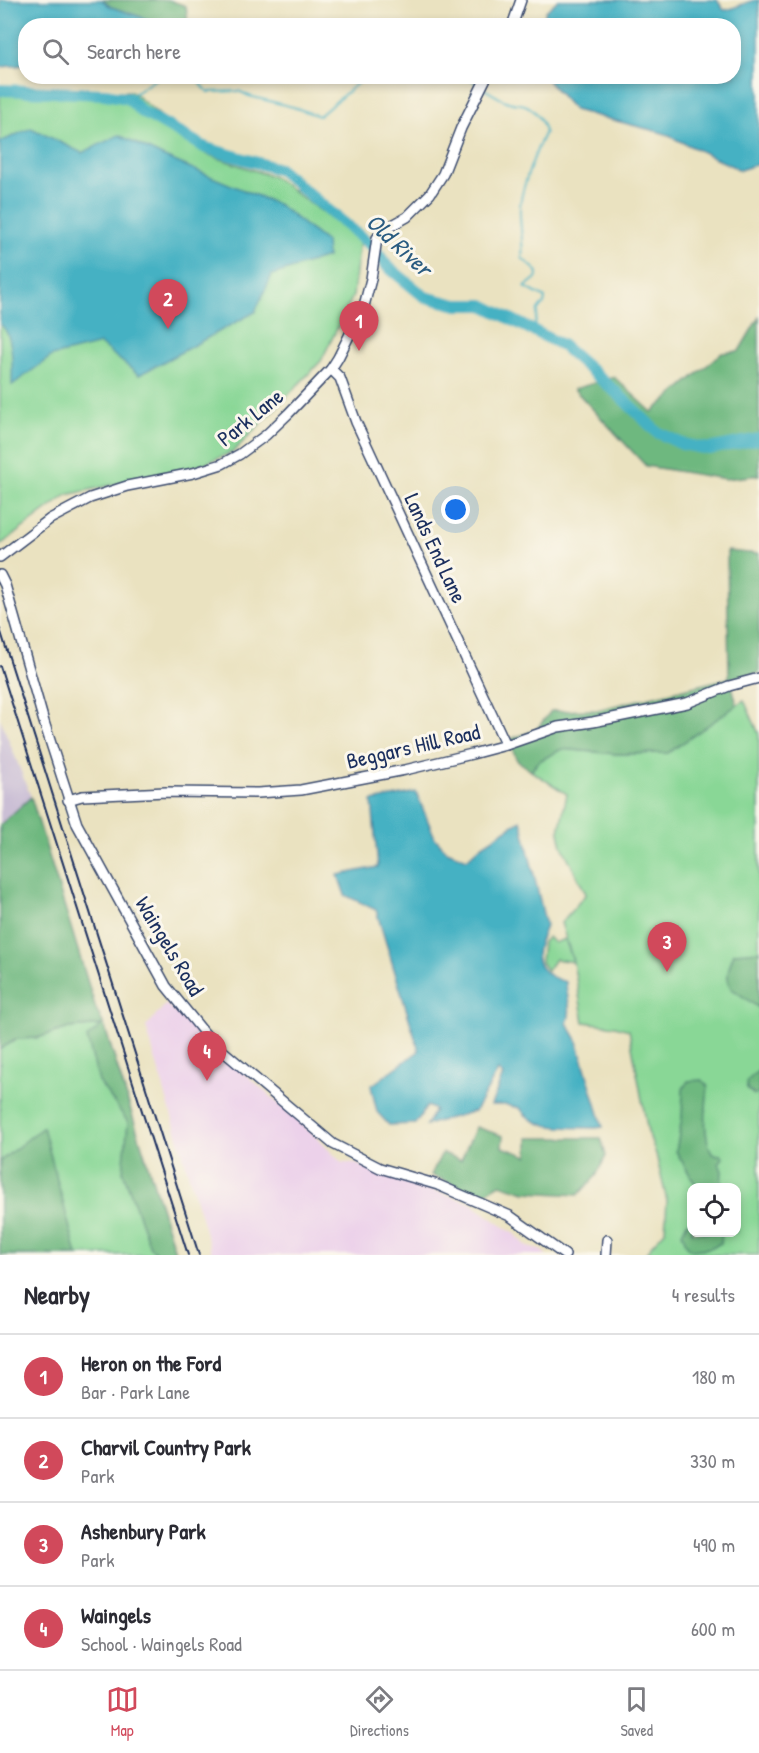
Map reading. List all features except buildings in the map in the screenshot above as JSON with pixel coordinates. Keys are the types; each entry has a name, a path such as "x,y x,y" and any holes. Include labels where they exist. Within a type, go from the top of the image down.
{"street":[{"path":"515,18 521,0"},
{"name":"Park Lane","path":"0,557 50,519 90,498 127,486 209,469 240,454 266,435 288,414 331,369 364,306 371,279 377,238 382,231 408,217 430,194 443,174 460,128 484,84"},
{"name":"Lands End Lane","path":"331,369 340,378 356,422 506,745"},
{"name":"Waingels Road","path":"0,575 5,585 77,824 166,986 210,1040 333,1144 380,1167 438,1185 510,1216 565,1255"},
{"name":"Beggars Hill Road","path":"68,800 82,796 166,792 258,793 301,790 405,770 506,745 558,727 687,703 729,686 759,678"},
{"path":"606,1255 607,1240"}],"shaded area":[{"path":"0,718 31,797 0,825"},
{"path":"166,1004 314,1135 342,1163 353,1163 470,1203 517,1236 528,1247 540,1250 547,1255 212,1255 146,1027"}],"green space":[{"path":"102,0 169,0 186,6 187,18 144,18 111,7"},
{"path":"131,91 206,154 274,177 360,240 353,296 321,361 233,452 198,466 67,495 0,545 0,94"},
{"path":"759,317 759,475 725,479 646,466 574,389 614,377 652,412 722,353 739,351"},
{"path":"727,551 759,554 759,673 730,678 737,705 668,753 617,754 562,749 539,761 531,771 517,760 508,740 536,730 551,711 597,710 729,678"},
{"path":"744,700 759,734 759,1255 645,1255 665,1231 667,1201 656,1154 648,1132 629,1030 584,1022 573,962 555,959 547,971 541,962 543,942 548,937 554,943 565,939 573,961 561,923 586,894 562,846 559,832 567,794 531,771 539,761 561,749 617,754 668,753"},
{"path":"31,797 96,1009 104,1025 176,1255 158,1255 150,1247 123,1172 128,1122 99,1082 87,1038 102,1025 69,1028 37,1038 17,1039 0,1049 0,825"},
{"path":"759,951 759,1008 732,990 728,976 734,953"},
{"path":"104,1025 176,1255 0,1255 0,1049 17,1039 37,1038 69,1028"},
{"path":"759,1070 759,1094 754,1095 747,1089 746,1082"},
{"path":"702,1080 708,1086 707,1138 712,1154 721,1155 723,1158 719,1163 722,1171 721,1183 695,1183 676,1151 682,1118 683,1089 688,1081"},
{"path":"43,1127 77,1255 0,1255 0,1161"},
{"path":"476,1127 503,1136 502,1147 528,1156 528,1138 601,1138 606,1156 596,1176 578,1195 525,1192 500,1184 481,1196 431,1175 442,1153 461,1160"},
{"path":"687,1223 687,1237 722,1237 721,1243 710,1248 692,1250 687,1246 682,1233"}],"water":[{"path":"0,0 102,0 111,7 144,18 18,18 18,66 0,67"},
{"path":"558,0 717,0 724,10 759,0 759,164 740,170 663,133 574,110 551,84 741,84 741,18 544,18 546,11"},
{"path":"31,128 82,153 119,135 162,156 279,205 326,242 327,257 272,275 255,312 139,375 100,344 52,356 12,385 10,344 5,329 0,324 0,142"},
{"path":"416,792 435,838 447,851 467,859 481,846 521,820 546,926 537,952 539,964 547,974 566,982 569,1008 567,1023 576,1038 603,1127 554,1127 535,1121 520,1108 491,1105 503,1075 498,1071 475,1111 426,1125 435,1110 427,1106 415,1124 389,1125 377,1112 371,1086 419,1051 376,910 345,895 338,875 378,867 372,801"}],"waterway":[{"path":"128,98 148,84"},
{"path":"201,84 208,92 239,91 319,116 357,84"},
{"path":"484,89 508,102 529,107 538,116 545,132 526,180 520,207 522,258 538,272 536,278 525,287 545,298 544,304 538,309 534,331"},
{"name":"Old River","path":"0,90 105,94 128,98 141,111 206,148 279,169 374,248 387,266 425,297 457,305 483,305 562,345 657,432 682,444 709,449 759,439"}],"railway":[{"path":"0,629 199,1255"},
{"path":"0,666 188,1255"}],"place":[{"name":"Charvil Country Park","path":"168,329"},
{"name":"Heron on the Ford","path":"359,351"},
{"name":"Ashenbury Park","path":"667,972"},
{"name":"Waingels","path":"207,1081"}]}
